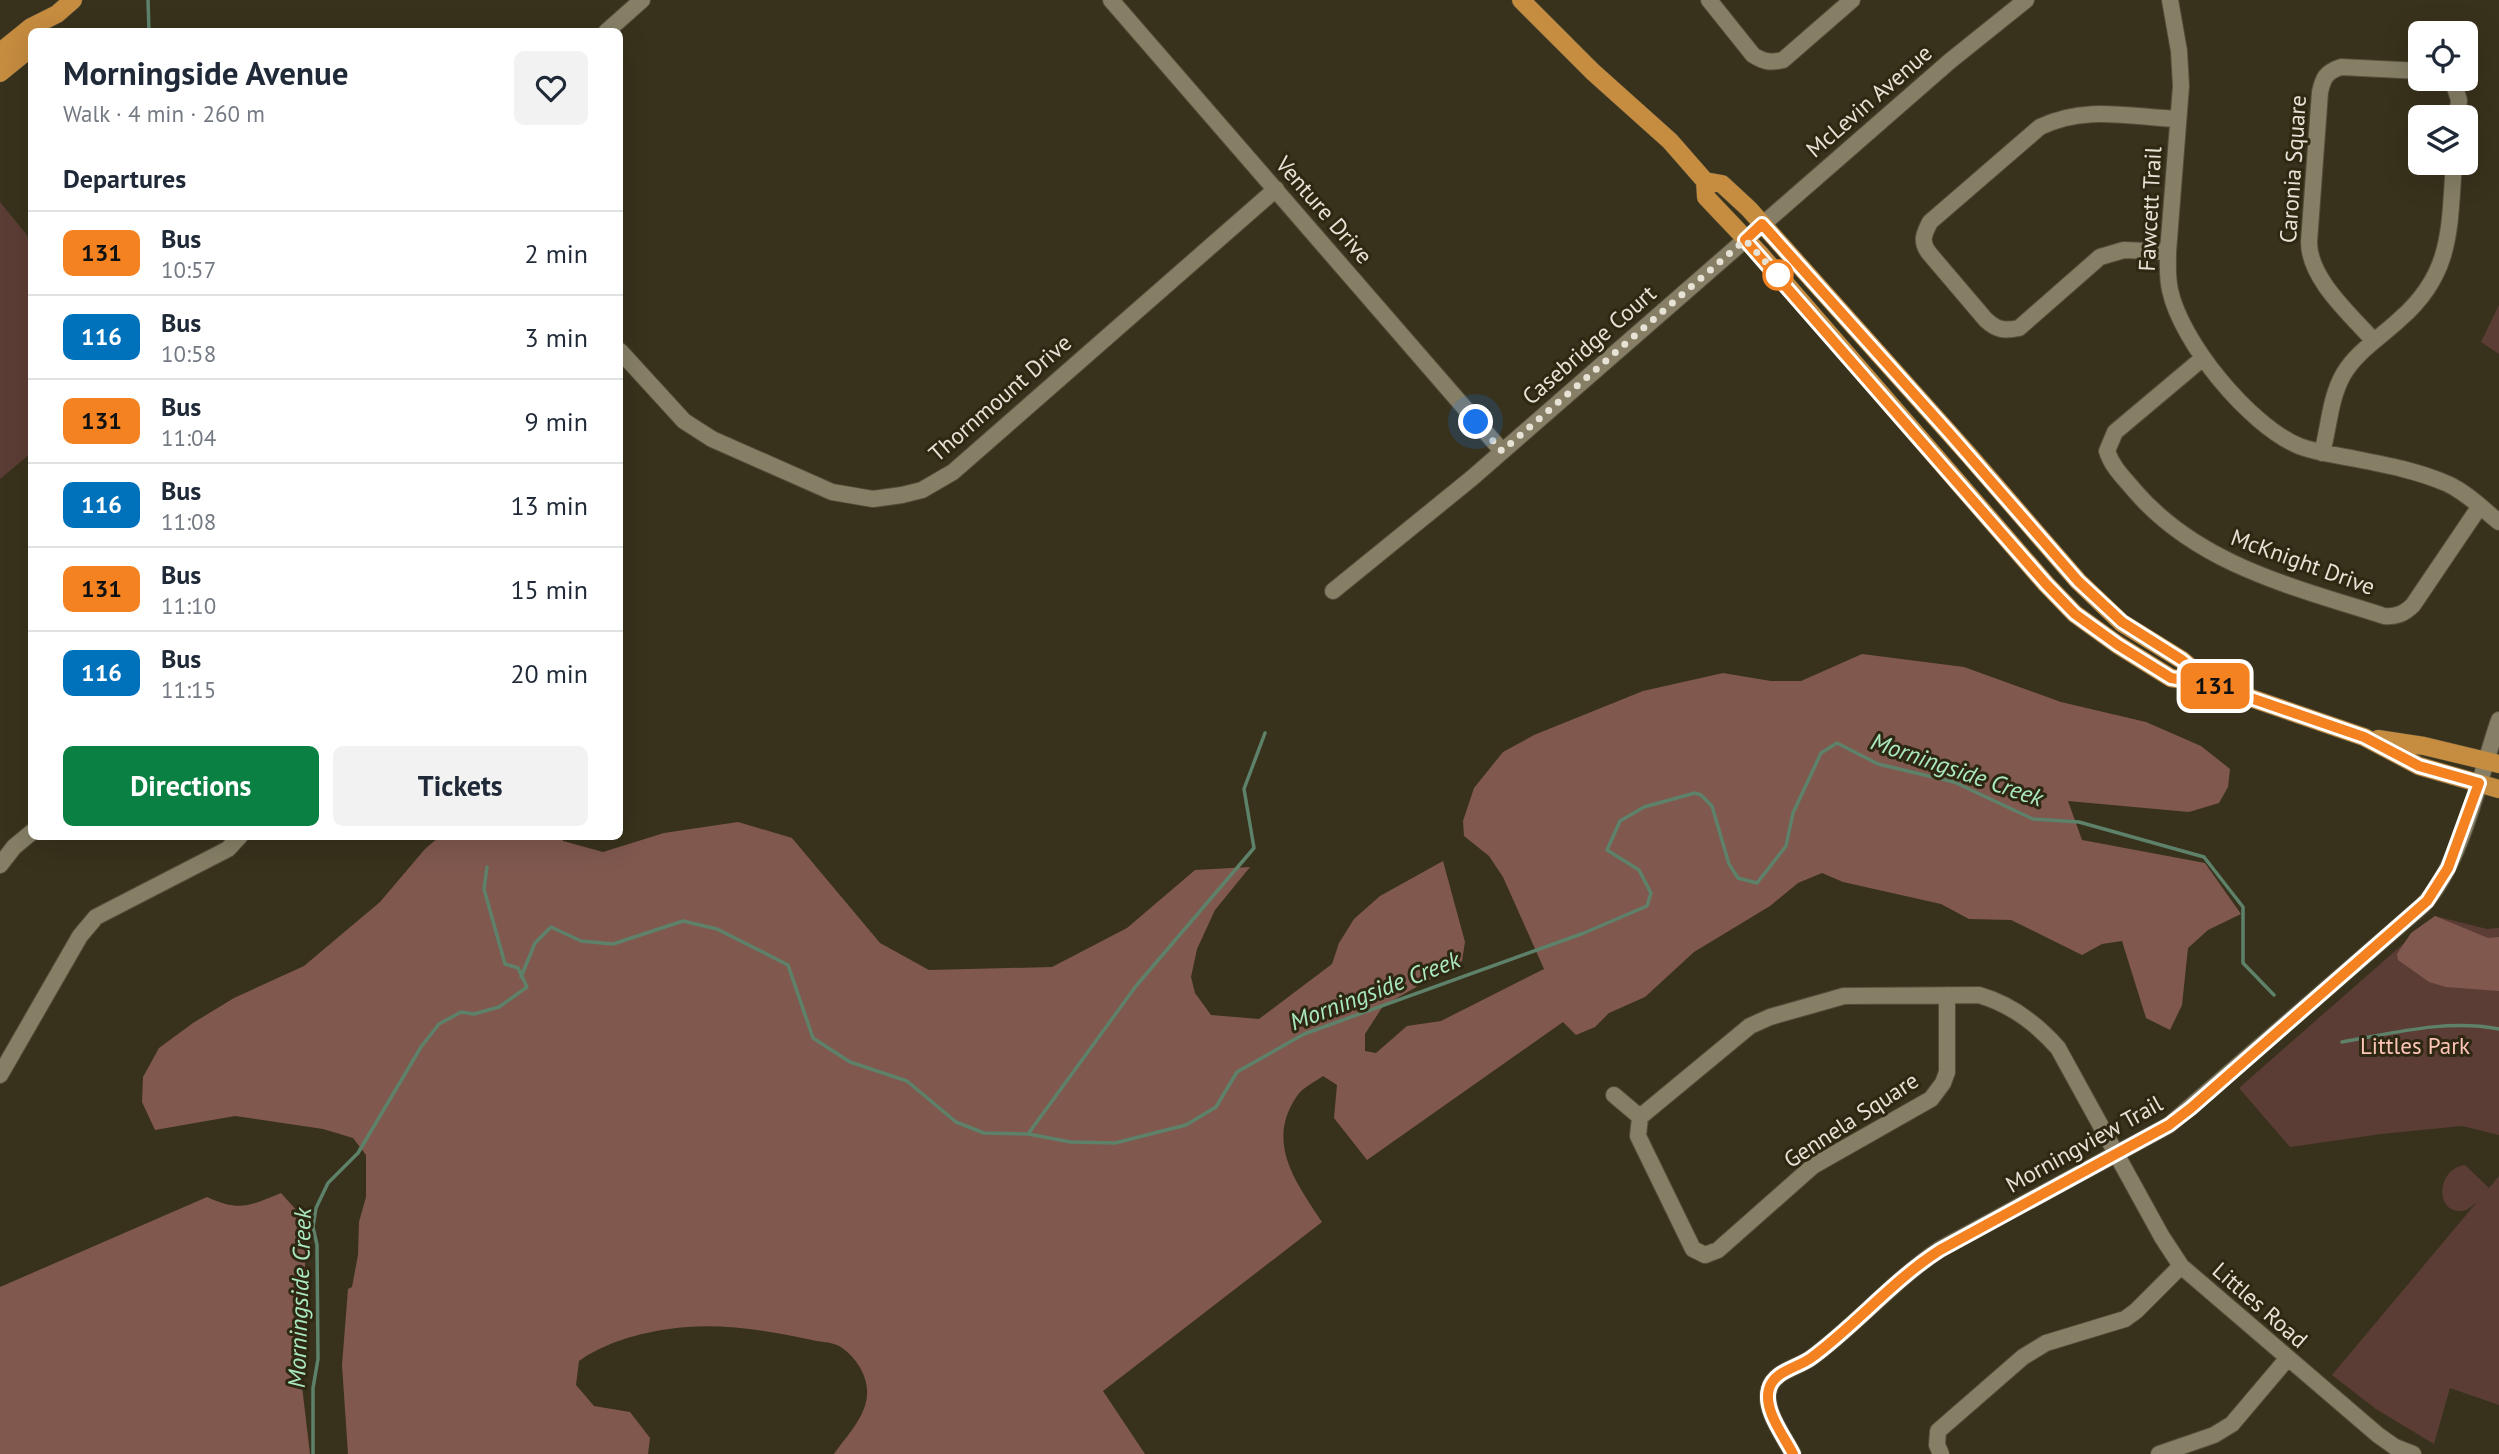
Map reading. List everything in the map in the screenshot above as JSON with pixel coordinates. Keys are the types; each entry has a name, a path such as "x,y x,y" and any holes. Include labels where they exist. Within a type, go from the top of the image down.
{"main road":[{"path":"30,28 57,14 73,0"},
{"path":"1521,0 1593,72 1670,141 1704,181 1706,197 2075,614 2171,678 2210,684 2364,737 2419,766 2499,789"},
{"path":"48,28 57,14"},
{"path":"0,52 28,29"},
{"path":"0,73 28,50"},
{"path":"1704,181 1721,184 1762,224 2078,581 2122,622 2182,660 2210,684"},
{"path":"2364,737 2424,746 2493,762"}],"street":[{"path":"610,28 642,0"},
{"name":"Venture Drive","path":"1111,0 1502,451"},
{"path":"1709,0 1753,55 1773,63 1783,60 1852,0"},
{"name":"McLevin Avenue","path":"1745,240 1950,61 2026,0"},
{"name":"Fawcett Trail","path":"2170,0 2179,51 2181,86 2168,252 2170,292 2189,340 2236,397 2272,430 2298,445 2322,453 2410,470 2450,485 2499,522"},
{"name":"Caronia Square","path":"2374,341 2319,275 2310,258 2319,92 2323,78 2330,70 2341,67 2408,70"},
{"path":"2168,252 2124,250 2100,257 2019,328 2004,331 1986,320 1929,253 1923,243 1923,234 1930,222 2040,127 2056,119 2088,113 2178,118"},
{"path":"2322,453 2336,389 2344,372 2374,341 2413,308 2435,279 2448,239 2453,175"},
{"name":"Thornmount Drive","path":"623,354 684,421 712,439 832,492 873,499 922,490 953,472 1276,189"},
{"name":"Casebridge Court","path":"1333,591 1472,478 1745,240"},
{"name":"McKnight Drive","path":"2203,358 2115,432 2107,451 2112,464 2146,503 2180,533 2209,552 2268,578 2393,616 2400,615 2413,605 2480,506"},
{"name":"Morningview Trail","path":"1793,1454 1770,1409 1768,1392 1773,1380 1810,1359 1928,1257 2169,1125 2422,906 2448,868 2479,783 2493,762 2499,720"},
{"path":"0,865 7,842 28,834"},
{"path":"0,1075 80,936 96,917 228,849 236,840"},
{"name":"Gennela Square","path":"1640,1117 1637,1136 1693,1249 1710,1254 1718,1250 1814,1166 1931,1099 1943,1083 1947,1072 1947,995"},
{"path":"1614,1095 1640,1117 1750,1026 1770,1017 1844,996 1979,995 2000,1001 2047,1036 2058,1048 2116,1154"},
{"name":"Littles Road","path":"2116,1154 2181,1266 2394,1451 2413,1454"},
{"path":"1941,1454 1937,1445 1938,1431 2022,1357 2046,1343 2125,1318 2136,1311 2181,1266"},
{"path":"2159,1454 2214,1435 2232,1424 2287,1359"}],"green space":[{"path":"0,202 28,236 28,456 0,479"},
{"path":"2499,305 2499,354 2481,342"},
{"name":"Littles Park","path":"2435,916 2487,929 2499,928 2499,1135 2462,1126 2290,1147 2239,1088"},
{"path":"2465,1165 2489,1188 2499,1176 2499,1405 2450,1388 2434,1444 2376,1409 2332,1375 2477,1202 2459,1211 2451,1209 2443,1197 2442,1189 2449,1173"}],"shaded area":[{"path":"1862,654 1964,667 2061,702 2146,722 2201,746 2230,769 2228,787 2219,803 2189,812 2068,801 2082,840 2205,863 2241,914 2208,930 2188,948 2182,1005 2170,1030 2146,1018 2122,941 2102,944 2082,955 2011,920 1969,919 1941,904 1843,882 1822,873 1798,883 1770,906 1694,952 1645,997 1609,1013 1595,1027 1576,1035 1563,1022 1367,1160 1334,1118 1337,1085 1323,1076 1297,1096 1288,1113 1284,1130 1284,1146 1294,1177 1322,1222 1103,1391 1145,1454 834,1454 861,1416 867,1398 864,1376 849,1354 839,1346 829,1343 759,1330 704,1326 634,1336 599,1349 579,1361 576,1385 594,1406 630,1412 650,1438 648,1454 348,1454 342,1365 348,1289 352,1287 358,1255 359,1222 366,1197 366,1155 353,1138 323,1129 235,1116 155,1130 142,1102 143,1077 159,1048 234,998 304,966 380,902 436,840 563,840 603,852 664,833 738,822 792,838 880,943 929,970 1052,967 1127,928 1195,870 1250,867 1215,910 1197,949 1191,977 1195,993 1211,1015 1259,1019 1332,964 1339,943 1354,919 1380,896 1443,861 1465,942 1462,961 1383,1006 1365,1034 1365,1051 1376,1053 1407,1026 1441,1021 1544,969 1503,877 1489,856 1464,836 1463,821 1474,788 1503,752 1534,735 1643,691 1723,673 1771,681 1801,681"},
{"path":"2435,916 2488,938 2499,937 2499,991 2446,987 2429,982 2398,960 2397,954 2411,933"},
{"path":"281,1193 298,1212 306,1255 297,1344 310,1454 0,1454 0,1287 207,1197 236,1206 261,1201"}],"waterway":[{"path":"148,0 149,28"},
{"path":"1028,1134 1136,986 1254,848 1244,789 1265,733"},
{"name":"Morningside Creek","path":"521,977 535,943 551,927 581,941 613,944 683,921 717,929 788,965 813,1038 850,1062 907,1081 956,1122 984,1133 1028,1134 1071,1142 1115,1143 1186,1125 1216,1107 1237,1072 1304,1034 1584,933 1647,906 1651,893 1639,870 1607,850 1620,821 1644,807 1695,793 1701,795 1712,806 1729,864 1738,878 1757,883 1786,846 1793,813 1821,753 1837,743 1878,764 1954,782 2033,819 2079,822 2204,857 2243,907 2243,963 2274,995"},
{"name":"Morningside Creek","path":"313,1454 313,1388 318,1359 317,1245 313,1227 316,1208 328,1183 358,1153 421,1047 439,1024 461,1012 474,1014 499,1007 527,987 518,968 505,964 484,889 487,867"},
{"name":"Morningside Creek","path":"2342,1042 2440,1026 2499,1029"}],"bus line":[{"name":"131","path":"1793,1454 1770,1409 1768,1392 1773,1380 1810,1359 1928,1257 2169,1125 2191,1108 2427,901 2448,868 2479,783 2419,766 2364,737 2210,684 2171,678 2075,614 1745,240 1762,224 2078,581 2122,622 2182,660 2196,672"}],"route":[{"path":"1476,422 1502,451 1745,240 1778,275"}]}
